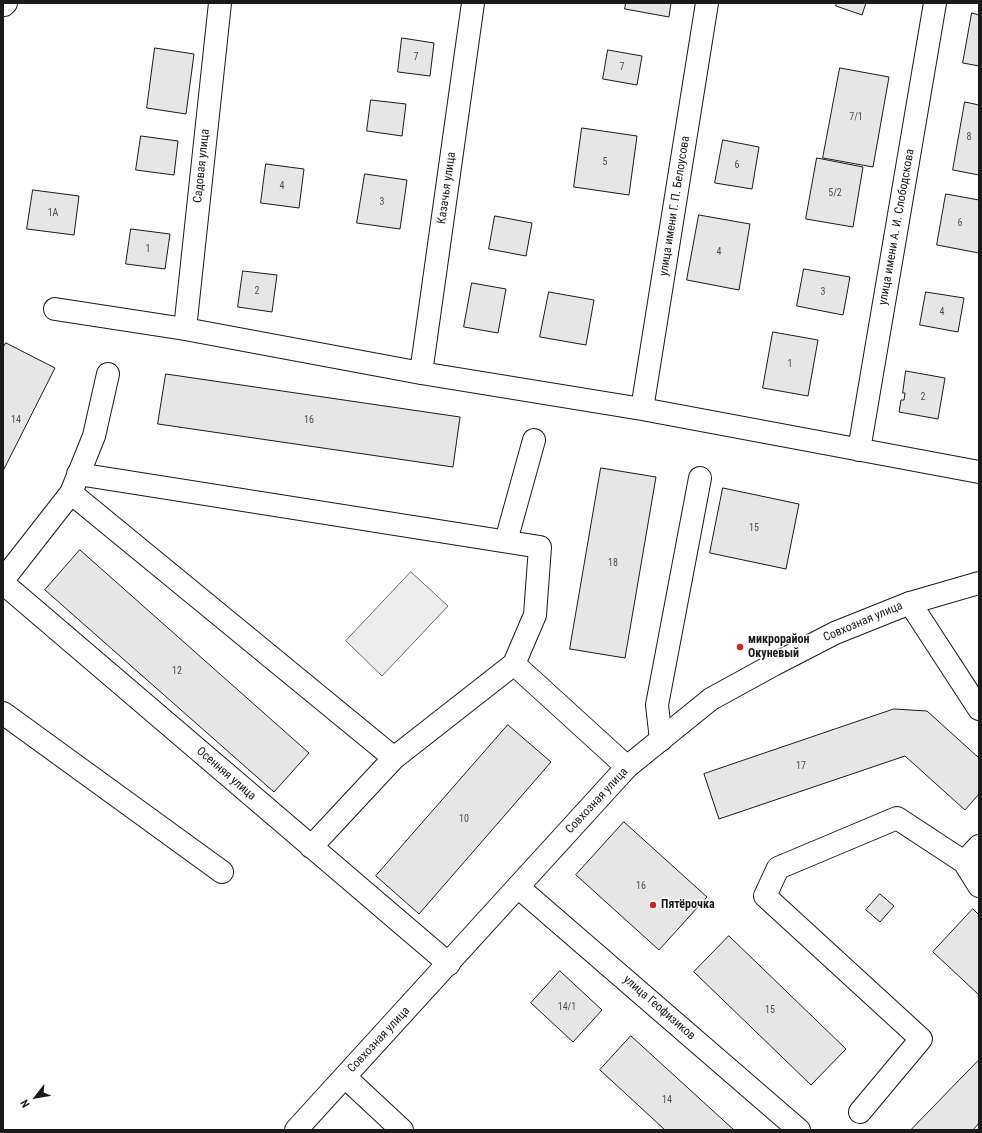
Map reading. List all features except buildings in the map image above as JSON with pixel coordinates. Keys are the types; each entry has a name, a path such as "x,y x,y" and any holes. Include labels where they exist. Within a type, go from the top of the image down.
{"street":[{"name":"Садовая улица","path":"185,329 220,3"},
{"name":"Казачья улица","path":"421,373 473,3"},
{"name":"улица имени Г. П. Белоусова","path":"642,409 708,3"},
{"name":"улица имени А. И. Слободскова","path":"859,450 935,3"},
{"path":"54,309 185,329 421,373 642,409 979,472"},
{"path":"3,582 74,483 94,436 108,374"},
{"path":"506,541 534,440"},
{"path":"661,740 657,705 700,478"},
{"path":"74,483 506,541 540,547 535,615 514,664 394,758 311,847"},
{"path":"74,483 394,758"},
{"name":"Осенняя улица","path":"3,582 449,964"},
{"name":"Совхозная улица","path":"296,1130 449,964 627,767 711,699 773,664 834,633 910,603 979,583"},
{"path":"910,603 979,709"},
{"path":"514,664 627,767"},
{"path":"3,714 222,872"},
{"path":"860,1112 921,1039 765,896 778,868 897,818 964,862 979,886"},
{"path":"964,862 979,846"},
{"name":"улица Геофизиков","path":"518,887 799,1130"},
{"path":"345,1077 402,1130"}],"shaded area":[{"path":"411,572 448,606 382,676 346,641"}],"place":[{"name":"микрорайон Окуневый","path":"740,647"},
{"name":"Пятёрочка","path":"653,905"}]}
